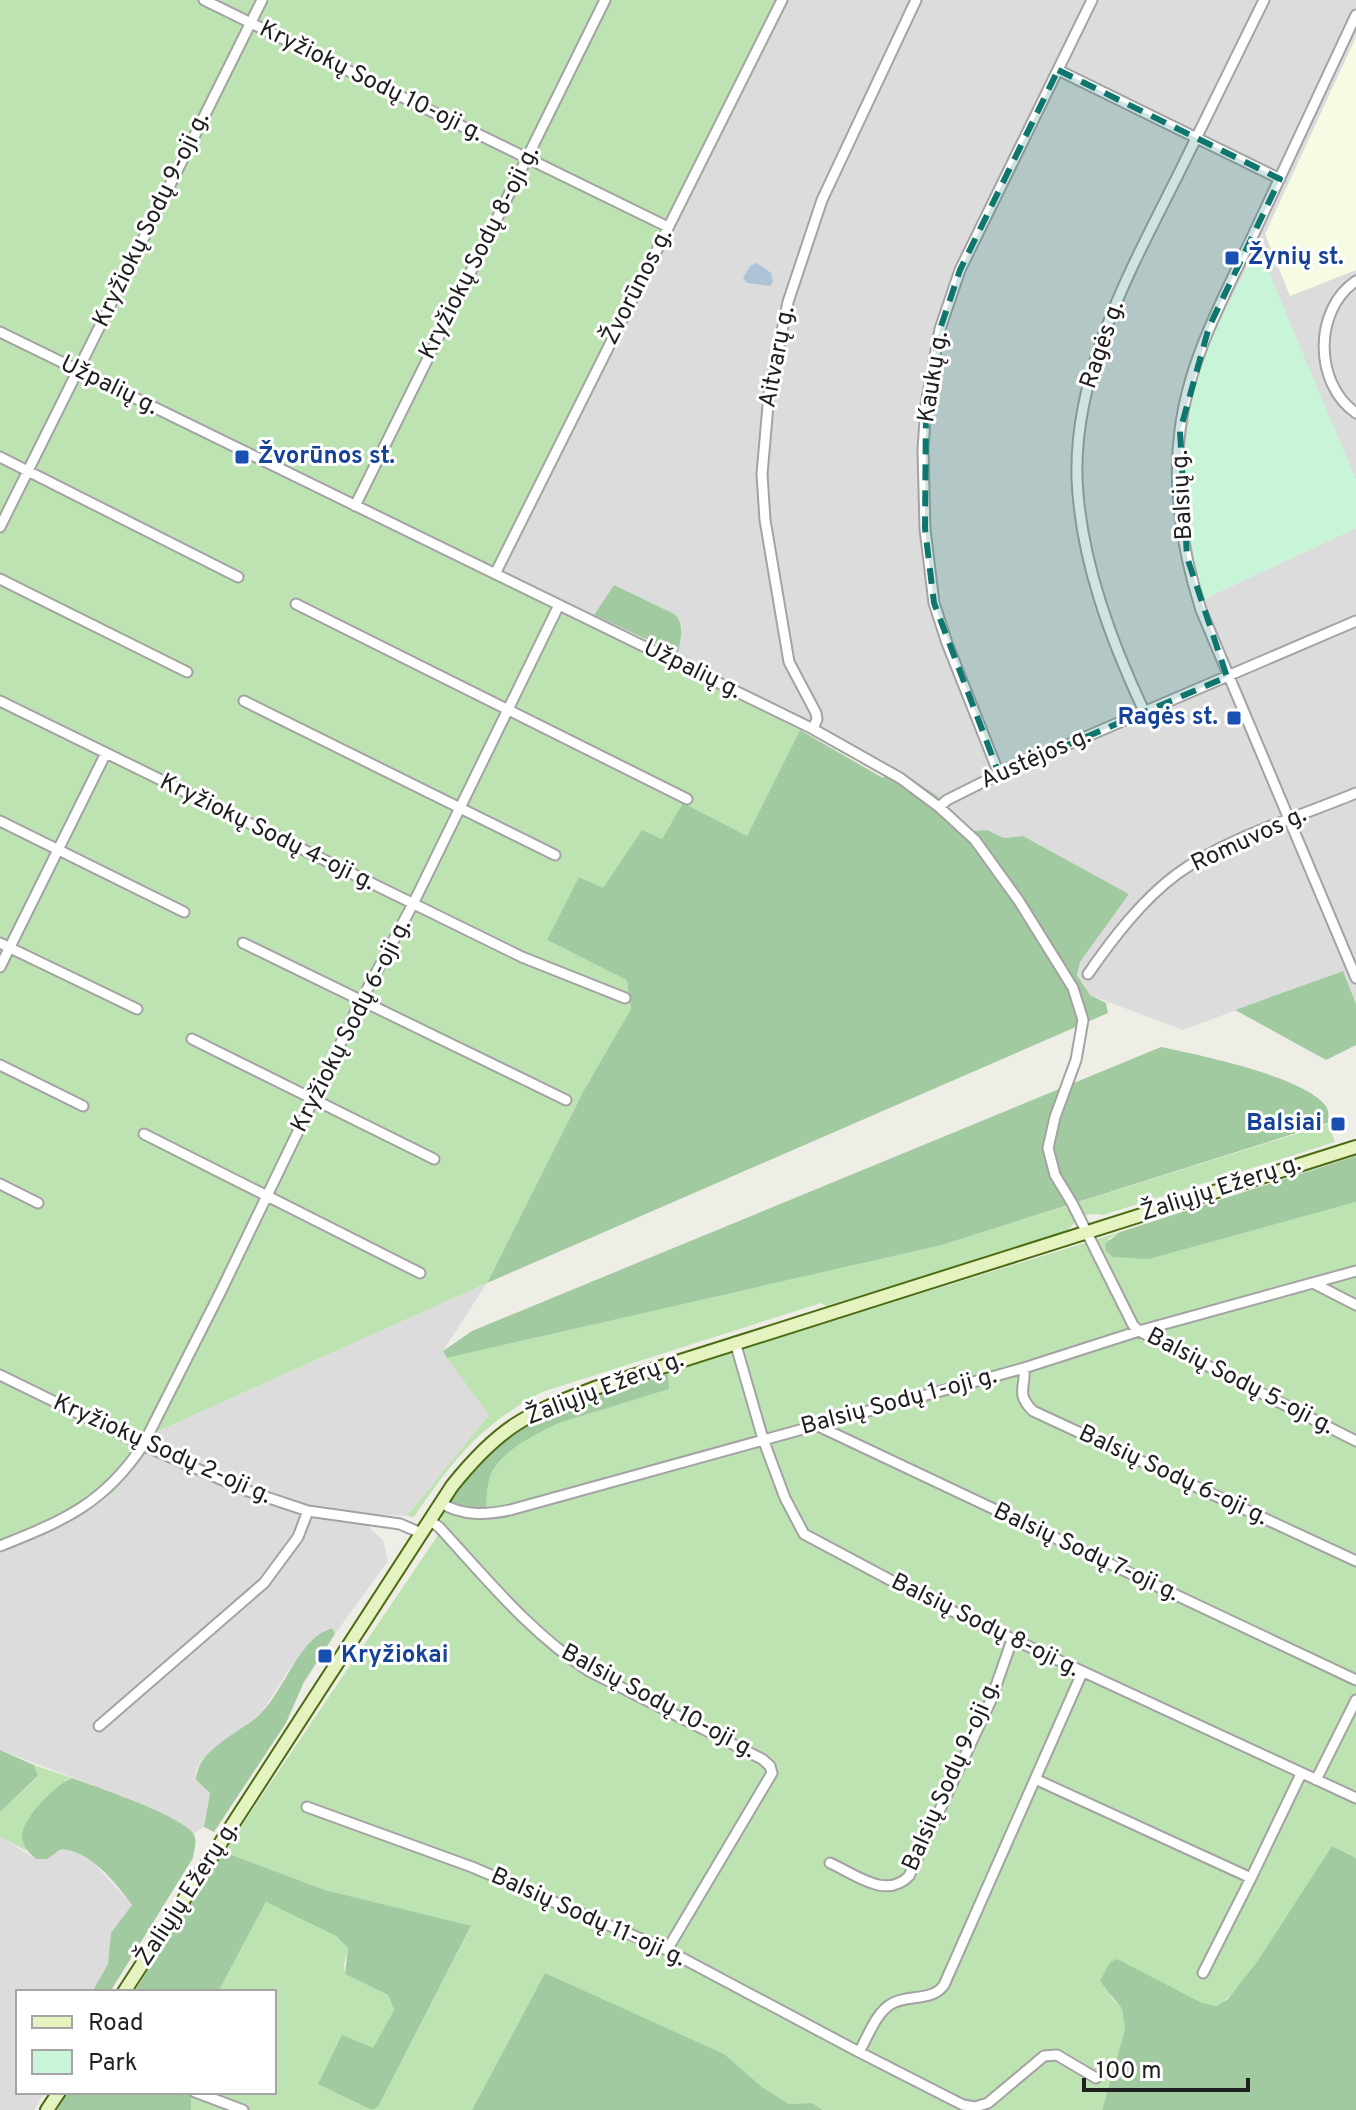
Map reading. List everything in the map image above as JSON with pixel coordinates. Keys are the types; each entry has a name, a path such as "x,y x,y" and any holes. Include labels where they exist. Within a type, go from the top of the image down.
{"main road":[{"name":"Žaliųjų Ežerų g.","path":"125,1990 429,1520 486,1446 524,1417 595,1388 735,1342 1356,1147"}],"street":[{"name":"Kryžiokų Sodų 10-oji g.","path":"204,0 668,227"},
{"name":"Kryžiokų Sodų 9-oji g.","path":"0,527 262,0"},
{"name":"Kryžiokų Sodų 8-oji g.","path":"355,506 605,0"},
{"name":"Žvorūnos g.","path":"495,574 782,0"},
{"name":"Aitvarų g.","path":"813,729 816,713 789,662 765,520 762,474 769,394 788,302 822,200 916,0"},
{"name":"Kaukų g.","path":"999,774 934,603 925,529 923,450 926,404 940,329 960,270 1092,0"},
{"name":"Ragės g.","path":"1144,711 1110,629 1083,539 1077,475 1078,443 1086,391 1109,322 1139,253 1264,0"},
{"name":"Balsių g.","path":"1356,15 1209,327 1186,398 1180,431 1179,495 1187,557 1201,610 1356,978"},
{"path":"1058,70 1280,179"},
{"path":"1356,281 1338,298 1325,330 1324,344 1330,379 1340,400 1356,413"},
{"name":"Užpalių g.","path":"0,332 813,729 884,767 939,807 975,840 998,871 1073,988 1083,1020 1076,1060 1055,1117 1048,1148 1055,1175 1086,1233"},
{"path":"0,457 238,577"},
{"path":"0,579 187,672"},
{"path":"296,604 687,799"},
{"name":"Kryžiokų Sodų 6-oji g.","path":"0,1546 38,1531 95,1500 128,1467 143,1445 559,605"},
{"name":"Austėjos g.","path":"939,807 999,774 1356,621"},
{"name":"Kryžiokų Sodų 4-oji g.","path":"0,701 522,957 625,998"},
{"path":"244,701 555,855"},
{"path":"0,967 5,945 106,753"},
{"name":"Romuvos g.","path":"1088,974 1140,908 1192,864 1356,793"},
{"path":"0,821 184,912"},
{"path":"243,943 566,1100"},
{"path":"5,945 137,1009"},
{"path":"192,1039 434,1159"},
{"path":"0,1065 83,1106"},
{"path":"144,1134 420,1273"},
{"path":"0,1184 38,1203"},
{"name":"Balsių Sodų 5-oji g.","path":"1086,1233 1126,1314 1139,1331 1356,1441"},
{"name":"Balsių Sodų 1-oji g.","path":"441,1503 455,1510 479,1514 510,1510 1024,1368 1139,1331 1356,1271"},
{"path":"1315,1284 1356,1305"},
{"name":"Balsių Sodų 8-oji g.","path":"735,1342 763,1439 785,1498 804,1534 893,1583 1012,1640 1356,1798"},
{"name":"Balsių Sodų 6-oji g.","path":"1024,1368 1022,1398 1033,1411 1356,1561"},
{"name":"Kryžiokų Sodų 2-oji g.","path":"0,1375 143,1445 245,1490 308,1511 400,1524 421,1533"},
{"name":"Balsių Sodų 7-oji g.","path":"816,1425 1356,1680"},
{"path":"99,1726 264,1583 298,1537 308,1511"},
{"name":"Balsių Sodų 10-oji g.","path":"429,1520 527,1622 564,1654 589,1671 762,1759 770,1766 772,1773 667,1950"},
{"name":"Balsių Sodų 9-oji g.","path":"830,1863 884,1888 897,1886 909,1876 991,1700 1012,1640"},
{"path":"859,2052 876,2020 892,2003 930,1995 944,1985 1082,1673"},
{"path":"1316,1780 1356,1700"},
{"path":"1203,1973 1301,1774"},
{"path":"1035,1779 1251,1878"},
{"name":"Balsių Sodų 11-oji g.","path":"307,1807 472,1867 667,1950 963,2105 975,2107 988,2103 1044,2056 1051,2054 1096,2078"},
{"path":"200,2094 243,2110"}],"highlighted area":[{"path":"1058,70 1280,179 1209,327 1180,431 1187,557 1227,677 999,774 934,603 925,529 926,404 940,329 960,270"}],"shaded area":[{"path":"782,0 1356,0 1356,480 1279,301 1190,408 1186,483 1195,568 1204,599 1356,528 1356,1004 1342,971 1183,1030 1090,995 1077,974 1080,961 1129,894 1023,836 1004,838 987,830 975,831 936,795 892,766 678,654 682,626 614,585 594,615 503,571 668,227"},
{"path":"1356,37 1356,270 1290,296 1265,234"},
{"path":"487,1283 443,1351 489,1415 407,1516 378,1515 369,1527 383,1540 388,1561 335,1634 332,1628 325,1630 290,1668 262,1712 205,1757 196,1770 196,1780 210,1793 204,1827 193,1834 184,1826 124,1797 0,1750 0,1550 95,1506 115,1492 158,1431"},
{"path":"0,1837 36,1859 47,1859 60,1849 73,1849 92,1861 132,1905 112,1933 108,1964 93,1990 16,1990 16,2094 44,2094 34,2110 0,2110"}],"green space":[{"path":"0,0 779,0 498,580 800,730 747,836 683,804 662,839 642,831 603,889 580,877 547,940 628,980 631,1009 584,1090 487,1283 158,1431 115,1492 61,1526 0,1550"},
{"path":"1257,244 1356,480 1356,528 1204,599 1187,506 1190,410 1207,350"},
{"path":"614,585 678,618 681,638 678,654 594,615"},
{"path":"800,730 883,778 892,766 936,795 974,831 987,830 1004,838 1023,836 1129,894 1080,962 1077,975 1090,995 1106,1003 1108,1013 487,1283 584,1090 631,1009 627,980 547,940 579,877 603,888 642,830 662,839 683,803 747,836"},
{"path":"1343,971 1356,1004 1356,1045 1326,1060 1235,1010"},
{"path":"1161,1047 1249,1068 1295,1085 1325,1105 1328,1123 942,1245 447,1358 443,1351 472,1331"},
{"path":"1328,1124 1335,1142 1103,1215 1086,1215 1066,1232 826,1306 821,1303 542,1392 484,1431 455,1461 414,1517 407,1516 489,1415 447,1358 942,1245"},
{"path":"1356,1156 1356,1202 1149,1259 1113,1257 1106,1251 1105,1244 1120,1232"},
{"path":"1356,1202 1356,1858 1332,1846 1278,1934 1230,1996 1216,2006 1110,1996 1122,2009 1125,2029 1102,2110 823,2110 811,2103 789,2104 762,2087 723,2054 545,1973 472,2110 372,2110 378,2107 471,1927 325,1890 224,1852 438,1535 443,1508 480,1511 485,1507 493,1470 513,1448 559,1423 668,1389 668,1372 1120,1232 1108,1239 1149,1259"},
{"path":"668,1372 669,1389 559,1423 513,1449 493,1470 488,1483 486,1507 481,1511 443,1508 483,1457 513,1430 566,1404"},
{"path":"332,1628 335,1634 304,1682 286,1723 214,1832 204,1827 210,1793 196,1780 204,1759 262,1712 311,1642"},
{"path":"0,1750 34,1765 38,1776 0,1812"},
{"path":"34,1765 72,1778 66,1780 22,1837 27,1851 0,1837 0,1812 38,1777"},
{"path":"72,1778 137,1802 185,1826 195,1839 193,1858 111,1990 93,1990 108,1964 111,1933 132,1905 110,1878 82,1855 61,1849 47,1859 36,1859 25,1847 22,1837 27,1821 41,1803"},
{"path":"1332,1846 1356,1858 1356,2110 1102,2110 1125,2029 1122,2009 1100,1981 1110,1962 1117,1959 1202,2003 1216,2006 1228,1999 1257,1962"},
{"path":"224,1852 325,1890 471,1926 378,2107 372,2110 318,2084 342,2035 373,2048 394,2010 388,1995 345,1974 348,1948 336,1936 266,1902 219,1990 135,1990"},
{"path":"266,1902 336,1936 348,1948 345,1974 388,1995 394,2010 373,2049 372,2110 191,2110 191,2094 276,2094 276,1990 219,1990"},
{"path":"545,1973 724,2054 762,2087 789,2104 812,2103 823,2110 472,2110"},
{"path":"67,2094 191,2094 191,2110 57,2110"}],"water":[{"path":"757,263 771,273 773,281 770,286 747,283 743,278 750,266"}],"place":[{"name":"Žynių st.","path":"1232,258"},
{"name":"Žvorūnos st.","path":"242,457"},
{"name":"Ragės st.","path":"1234,718"},
{"name":"Balsiai","path":"1338,1124"},
{"name":"Kryžiokai","path":"325,1656"}]}
